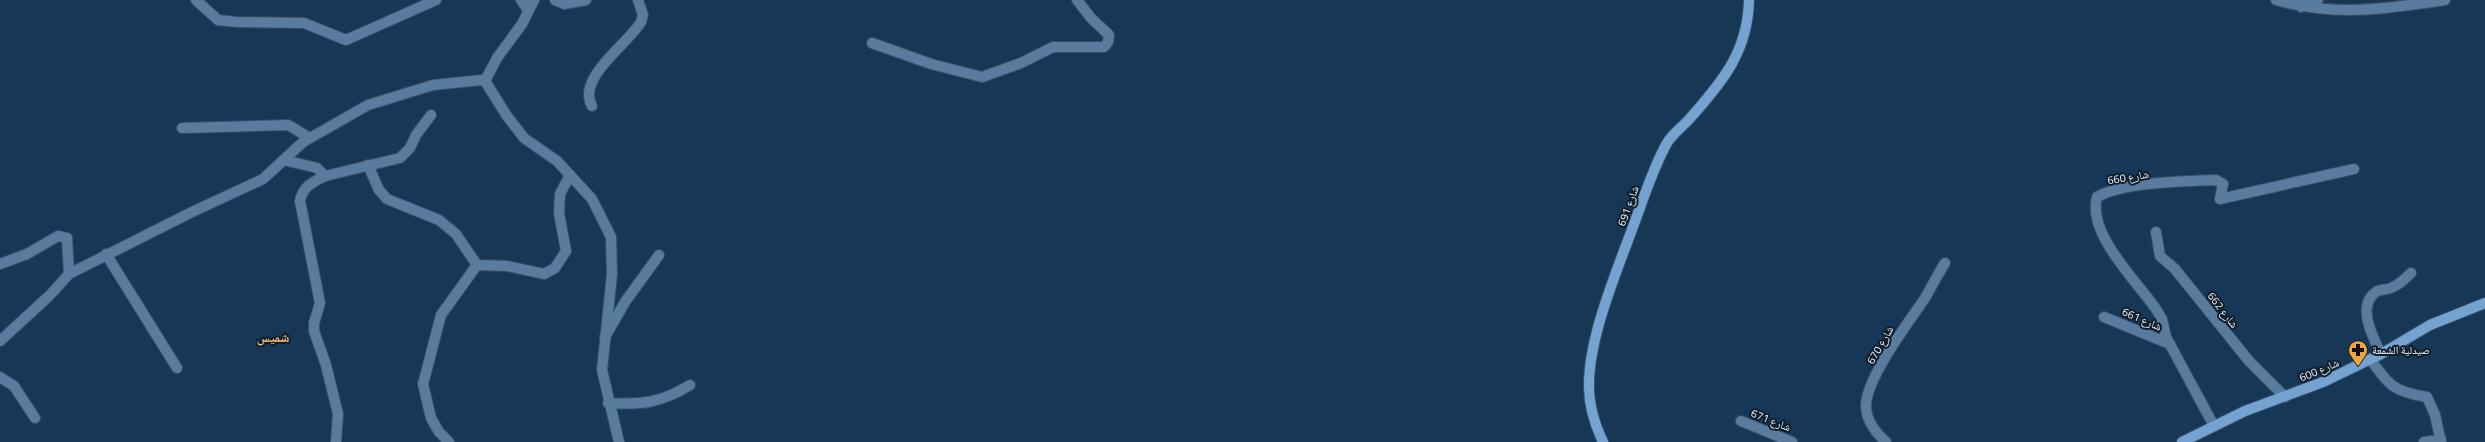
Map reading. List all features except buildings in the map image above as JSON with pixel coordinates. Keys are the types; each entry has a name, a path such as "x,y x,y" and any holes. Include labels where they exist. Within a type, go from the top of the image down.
{"main road":[{"name":"شارع 691","path":"1603,442 1595,425 1589,387 1591,360 1616,274 1653,173 1668,141 1717,87 1741,49 1749,20 1749,0"},
{"name":"شارع 600","path":"2182,442 2199,438 2214,426 2245,411 2323,382 2371,360 2430,325 2485,303"}],"street":[{"path":"196,0 218,20 237,22 304,23 338,39 346,40 436,0"},
{"path":"521,0 528,10"},
{"path":"485,81 497,58 522,24 534,0"},
{"path":"555,0 564,4 586,0"},
{"path":"592,106 589,101 589,90 595,76 641,22 643,15 638,0"},
{"path":"872,43 931,64 982,77 1021,63 1053,47 1104,47 1108,42 1109,35 1091,18 1077,0"},
{"path":"2276,0 2353,12 2445,0"},
{"path":"2301,3 2318,0"},
{"path":"0,341 26,316 46,300 69,274 106,254 258,182 272,173 295,148 368,104 433,85 466,80 485,81"},
{"path":"485,81 507,116 524,138 557,161 592,199 611,237 612,274 604,339 602,370 608,403 619,442"},
{"path":"336,442 338,414 326,365 314,331 314,323 320,303 300,200 302,193 308,184 325,176 400,158 410,148 416,134 431,115"},
{"path":"182,128 288,125 310,138"},
{"path":"284,160 317,168 325,176"},
{"path":"368,165 380,190 387,199 439,220 456,234 477,265"},
{"name":"شارع 660","path":"2214,426 2170,344 2156,309 2112,251 2102,234 2095,218 2097,197 2109,191 2147,185 2216,180 2223,184 2220,199 2354,169"},
{"path":"477,265 507,266 544,274 555,268 566,251 559,212 560,194 570,175"},
{"name":"شارع 662","path":"2156,232 2160,256 2175,269 2249,361 2285,396"},
{"path":"0,264 27,254 58,236 67,238 69,274"},
{"path":"106,254 176,368"},
{"path":"604,339 625,302 659,255"},
{"name":"شارع 670","path":"1886,442 1874,429 1867,414 1866,407 1870,388 1895,342 1945,263"},
{"path":"449,442 439,432 430,418 423,384 441,315 477,265"},
{"path":"2381,354 2373,337 2366,311 2369,300 2378,291 2398,285 2411,273"},
{"name":"شارع 661","path":"2104,316 2170,344"},
{"path":"2371,360 2393,387 2408,394 2427,397 2432,406 2441,441 2424,442"},
{"path":"0,377 14,386 35,418"},
{"path":"608,403 646,403 669,397 690,385"},
{"name":"شارع 671","path":"1741,421 1792,442"}],"place":[{"name":"صيدلية الشمعة","path":"2358,367"}],"district":[{"name":"شميس","path":"273,337"}]}
